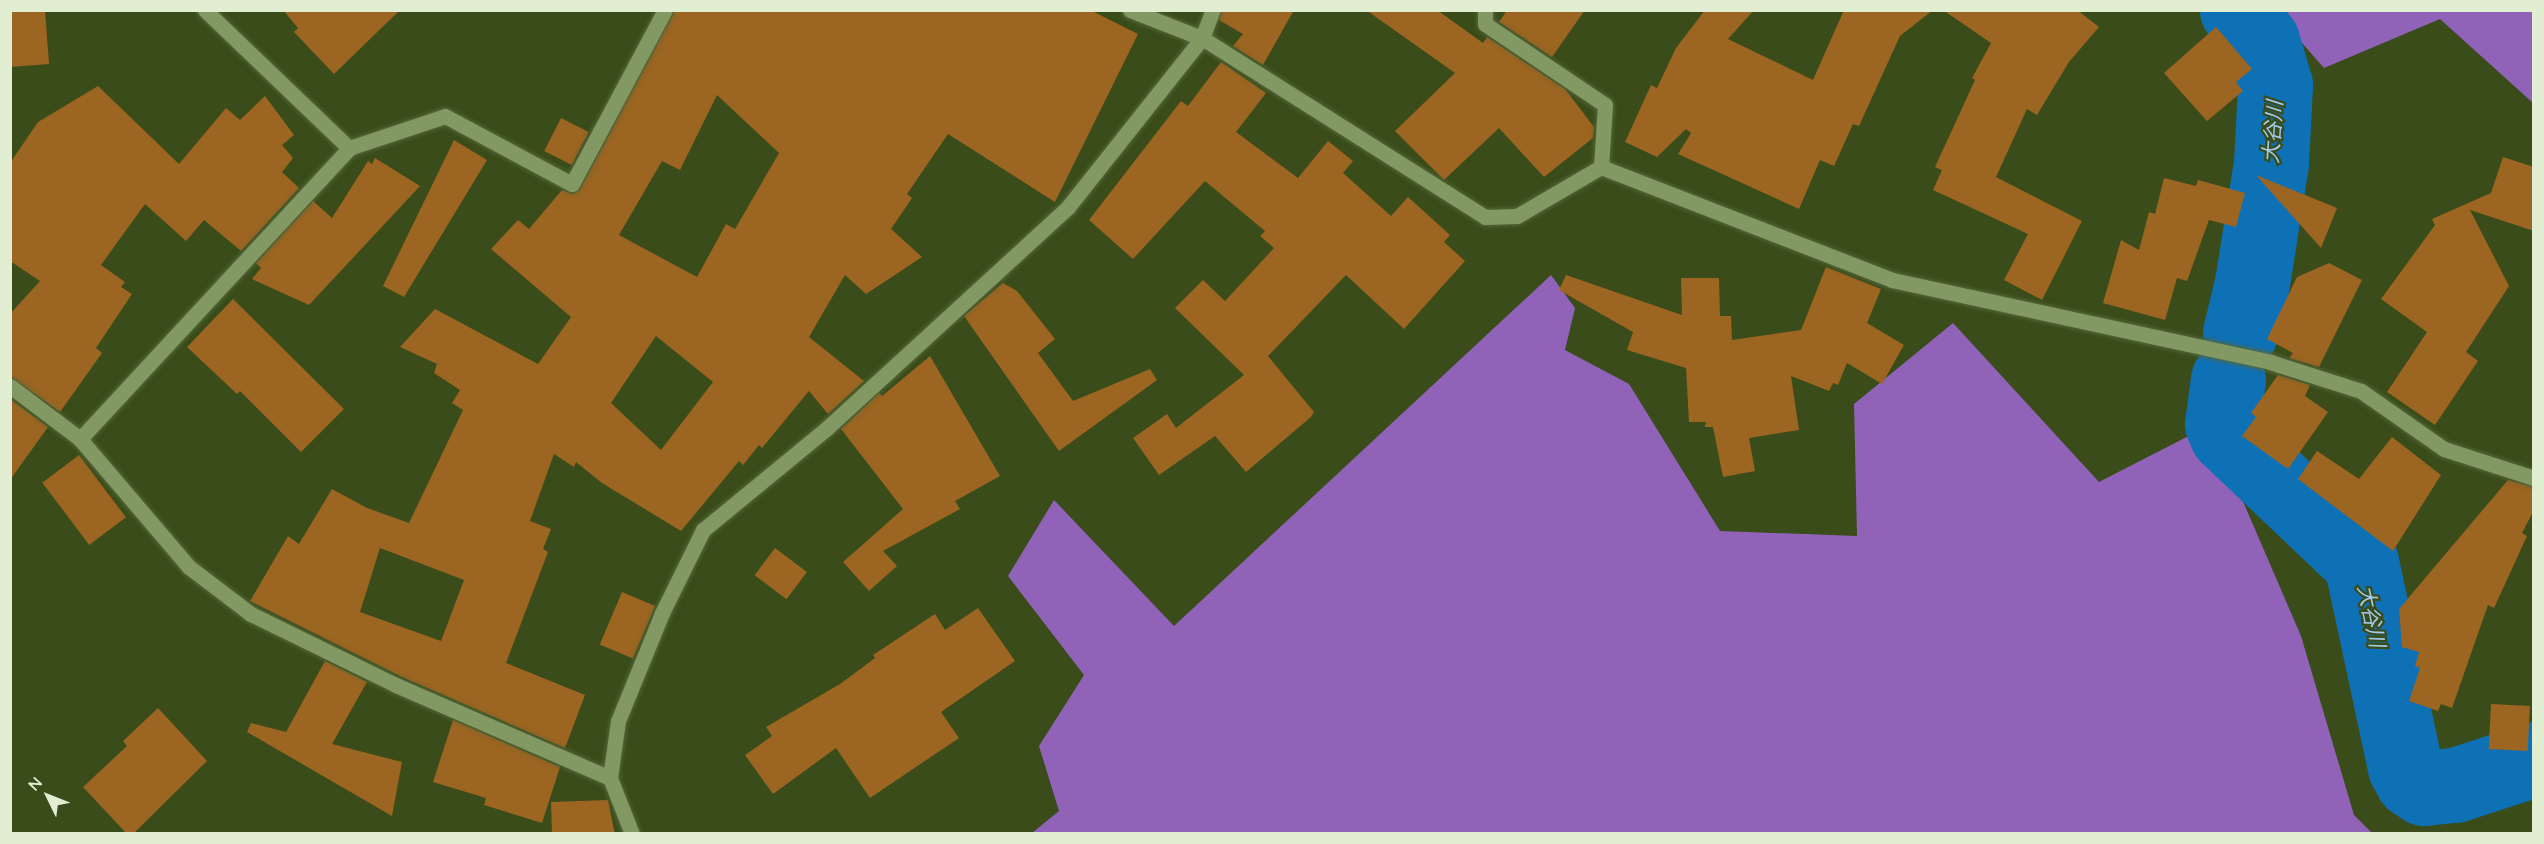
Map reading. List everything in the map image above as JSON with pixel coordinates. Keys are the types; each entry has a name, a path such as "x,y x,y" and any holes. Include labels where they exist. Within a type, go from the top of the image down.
{"street":[{"path":"205,10 349,148"},
{"path":"80,440 349,148 445,116 572,184 665,10"},
{"path":"1130,10 1202,38 1485,217 1517,216 1601,167"},
{"path":"633,834 610,778 618,721 662,613 703,530 826,429 1068,207 1202,38 1213,10"},
{"path":"1485,10 1485,24 1605,105 1601,167"},
{"path":"1601,167 1892,280 2270,362 2361,391 2444,449 2534,478"},
{"path":"10,386 80,440 189,567 251,614 396,685 610,778"}],"shaded area":[{"path":"2274,11 2533,11 2533,103 2440,19 2324,68"},
{"path":"1551,275 1575,308 1565,350 1629,384 1720,531 1857,536 1854,404 1953,323 2099,482 2210,425 2301,636 2354,815 2372,833 1032,833 1059,811 1039,746 1084,675 1008,576 1054,500 1174,626"}],"building":[{"path":"10,10 45,10 49,64 10,67"},
{"path":"283,10 400,10 334,74 294,32 298,28"},
{"path":"675,10 1090,10 1138,34 1055,202 948,134 907,194 912,198 891,229 922,257 866,294 845,275 809,337 864,381 828,414 809,391 762,448 759,445 743,465 739,461 681,531 602,483 576,462 574,467 554,454 530,521 551,529 543,549 548,552 506,663 585,695 565,748 400,676 250,601 288,536 299,544 332,489 367,508 409,523 463,410 452,403 460,390 434,373 437,364 400,347 435,309 538,364 571,317 491,249 518,220 529,229 562,190 573,194 580,189","holes":["717,95 779,153 735,229 726,224 697,277 619,235 662,161 680,170","656,336 713,382 661,450 611,403","380,548 464,580 441,641 360,612"]},
{"path":"1222,10 1294,10 1263,65 1233,46 1243,34 1219,20"},
{"path":"1366,10 1437,10 1483,43 1487,37 1565,89 1594,127 1593,138 1544,177 1499,128 1444,180 1395,131 1455,73"},
{"path":"1507,10 1585,10 1552,57 1499,22"},
{"path":"1705,10 1754,10 1728,39 1813,80 1844,10 1933,10 1900,36 1859,126 1853,124 1834,166 1820,160 1799,209 1678,154 1691,133 1686,129 1657,157 1625,142 1651,85 1657,88 1676,48"},
{"path":"1943,10 2077,10 2099,27 2069,62 2037,115 2027,109 1996,177 2082,221 2042,300 2004,280 2028,234 1933,190 1942,170 1935,167 1975,80 1972,78 1991,43"},
{"path":"2216,27 2252,69 2236,82 2243,91 2207,121 2164,73"},
{"path":"1221,62 1266,93 1236,132 1298,178 1328,141 1353,161 1343,173 1391,216 1408,197 1450,235 1444,242 1465,261 1404,329 1346,275 1268,356 1314,412 1311,417 1246,472 1215,436 1159,475 1133,438 1167,414 1176,428 1244,375 1175,308 1203,280 1225,301 1274,248 1260,236 1265,231 1205,181 1133,259 1089,220 1181,101 1188,106"},
{"path":"98,86 179,164 226,108 240,120 265,96 294,135 282,145 293,158 282,172 299,188 241,251 204,220 186,241 145,204 101,265 125,282 121,287 132,294 96,348 102,353 60,412 10,376 10,314 40,281 10,261 10,163 38,122"},
{"path":"561,118 589,132 572,165 544,151"},
{"path":"454,140 487,160 404,297 383,286"},
{"path":"2503,157 2534,167 2534,231 2470,210 2509,286 2466,352 2478,361 2435,425 2387,392 2427,332 2381,299 2435,225 2432,219 2491,193"},
{"path":"375,158 420,186 309,305 252,279 261,268 256,263 313,201 332,218 368,161 372,164"},
{"path":"2256,175 2337,208 2321,248"},
{"path":"2164,178 2196,186 2198,180 2245,193 2236,227 2209,220 2187,281 2177,278 2165,320 2103,303 2121,240 2139,250 2149,212 2155,214"},
{"path":"2329,263 2362,280 2319,367 2289,358 2293,353 2267,339 2297,277"},
{"path":"1826,267 1881,289 1867,323 1904,345 1882,384 1847,363 1838,385 1833,383 1829,391 1791,376 1799,430 1749,438 1755,471 1723,477 1713,427 1705,427 1706,422 1689,422 1686,368 1627,350 1633,332 1559,290 1566,275 1682,315 1681,278 1719,278 1720,316 1731,316 1732,340 1801,330"},
{"path":"1003,283 1017,291 1055,339 1038,353 1073,401 1150,369 1157,380 1059,451 964,316"},
{"path":"233,299 344,409 301,452 240,391 237,394 187,347"},
{"path":"930,356 1000,476 955,501 960,509 883,551 897,566 869,591 843,562 903,509 841,429 879,393 882,396"},
{"path":"2278,375 2310,385 2305,396 2328,412 2288,469 2242,436 2256,417 2251,413"},
{"path":"10,399 48,427 10,480"},
{"path":"2392,437 2441,475 2393,551 2298,479 2317,451 2359,479"},
{"path":"79,455 126,517 89,545 42,483"},
{"path":"2508,480 2534,487 2534,510 2522,533 2527,536 2494,608 2488,605 2452,708 2441,704 2438,711 2409,701 2420,668 2415,666 2419,652 2402,647 2399,609"},
{"path":"775,548 807,572 786,599 755,575"},
{"path":"622,592 655,606 633,659 600,644"},
{"path":"978,608 1015,661 941,712 959,738 870,798 836,748 773,794 745,755 772,736 766,727 840,684 875,658 873,655 935,614 945,630"},
{"path":"325,661 367,682 332,744 402,762 392,816 247,732 251,723 286,732"},
{"path":"2491,704 2530,706 2528,751 2489,749"},
{"path":"158,708 207,761 133,834 127,834 83,787 127,746 123,741"},
{"path":"453,720 560,767 542,823 484,805 486,798 433,782"},
{"path":"608,800 615,834 552,834 551,802"}],"waterway":[{"name":"大谷川","path":"2237,10 2262,41 2275,85 2271,163 2252,283 2240,333"},
{"name":"大谷川","path":"2228,379 2222,424 2227,435 2361,562 2405,767 2412,780 2424,788 2455,785 2534,759"}]}
